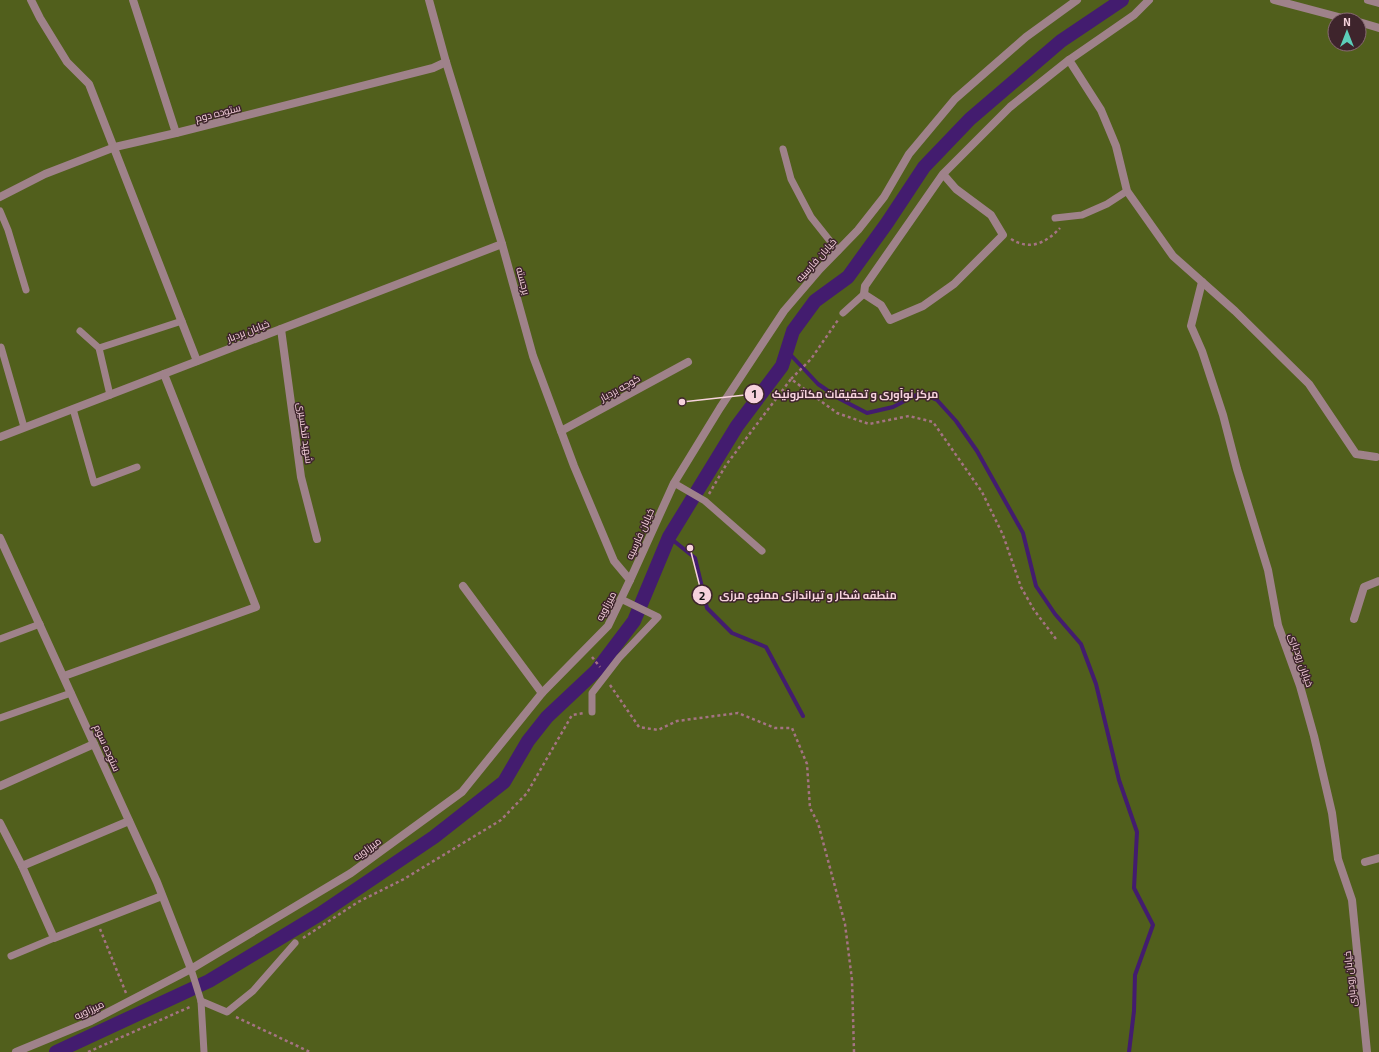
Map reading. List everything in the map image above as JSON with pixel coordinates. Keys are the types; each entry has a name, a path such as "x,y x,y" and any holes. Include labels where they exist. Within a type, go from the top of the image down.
{"street":[{"path":"32,0 40,18 67,62 89,84 115,147 197,361"},
{"path":"133,0 176,134"},
{"name":"برجسته","path":"429,0 446,62 502,244 533,356 561,431 614,561 630,580"},
{"name":"خیابان فارسیه","path":"630,580 674,483 720,408 784,311 838,250 858,230 884,197 909,154 955,99 1026,37 1077,0"},
{"path":"943,174 956,189 991,215 1003,235 954,284 923,306 890,320 881,306 864,294 865,286 943,174 1010,107 1069,60 1134,15 1149,0"},
{"path":"1274,0 1327,14"},
{"path":"1368,0 1379,3"},
{"path":"1367,24 1379,28"},
{"path":"1069,60 1101,110 1116,146 1127,191 1173,256 1235,311 1309,384 1356,454 1378,458"},
{"name":"ستوده دوم","path":"0,197 45,174 115,147 176,134 433,68 446,62"},
{"name":"خیابان بردبار","path":"0,437 502,244"},
{"name":"خیابان رودباری","path":"1202,282 1191,326 1202,351 1223,416 1237,469 1268,570 1278,625 1300,686 1316,744 1332,813 1338,859 1352,900 1367,1052"},
{"name":"شهید تنگسیری","path":"281,329 301,477 317,539"},
{"name":"کوچه بردبار","path":"561,431 688,362"},
{"path":"64,676 256,607 164,374"},
{"name":"ستوده سوم","path":"0,538 129,821 162,896 191,969"},
{"name":"میرزاویه","path":"20,1051 91,1021 191,969 351,873 462,792 542,694 608,626 630,580"},
{"path":"1354,619 1364,587 1379,581"},
{"path":"463,586 542,694"},
{"path":"0,786 94,744"},
{"path":"22,866 129,821"},
{"path":"0,823 22,866 54,938 162,896"},
{"path":"1365,862 1379,858"}],"lane":[{"path":"782,149 791,180 811,217 838,250"},
{"path":"1054,218 1082,215 1107,204 1127,191"},
{"path":"0,211 8,230 26,290"},
{"path":"843,313 864,294"},
{"path":"99,348 182,321"},
{"path":"80,331 99,348 110,395"},
{"path":"1,347 24,427"},
{"path":"72,409 94,483 137,467"},
{"path":"674,483 702,499 762,551"},
{"path":"592,712 592,693 603,673 658,617 621,599"},
{"path":"0,639 40,624"},
{"path":"0,718 71,693"},
{"path":"11,956 54,938"},
{"path":"200,998 226,1012 253,991 295,943"},
{"path":"191,969 200,998 204,1052"}],"path":[{"path":"1003,235 1019,245 1037,245 1056,232 1071,216"},
{"path":"702,499 730,459 791,379 811,359 843,313"},
{"path":"791,379 837,413 869,424 909,416 933,422 982,492 1003,535 1021,587 1034,610 1056,639"},
{"path":"593,658 639,727 658,730 677,721 709,719 738,714 775,728 792,728 806,764 810,808 818,824 845,924 852,980 854,1052"},
{"path":"295,943 358,902 404,879 501,820 527,793 572,715 592,712"},
{"path":"96,922 129,1001"},
{"path":"88,1052 200,998"},
{"path":"226,1012 310,1052"}],"green space":[{"path":"0,0 1379,0 1379,1052 0,1052"}],"waterway":[{"path":"56,1052 209,981 320,914 434,837 504,782 528,741 547,717 597,670 634,621 669,537 737,426 782,366 793,331 815,301 848,277 887,223 924,167 970,119 1061,41 1122,0"},
{"path":"787,351 818,384 840,399 867,413 893,407 920,393 937,400 956,421 977,451 1023,533 1036,586 1055,614 1081,644 1096,684 1119,780 1137,832 1134,888 1153,925 1135,975 1134,1011 1129,1052"},
{"path":"669,537 695,558 707,608 732,633 766,647 803,716"}],"place":[{"name":"مرکز نوآوری و تحقیقات مکاترونیک","path":"682,402"},
{"name":"منطقه شکار و تیراندازی ممنوع مرزی","path":"690,548"}]}
